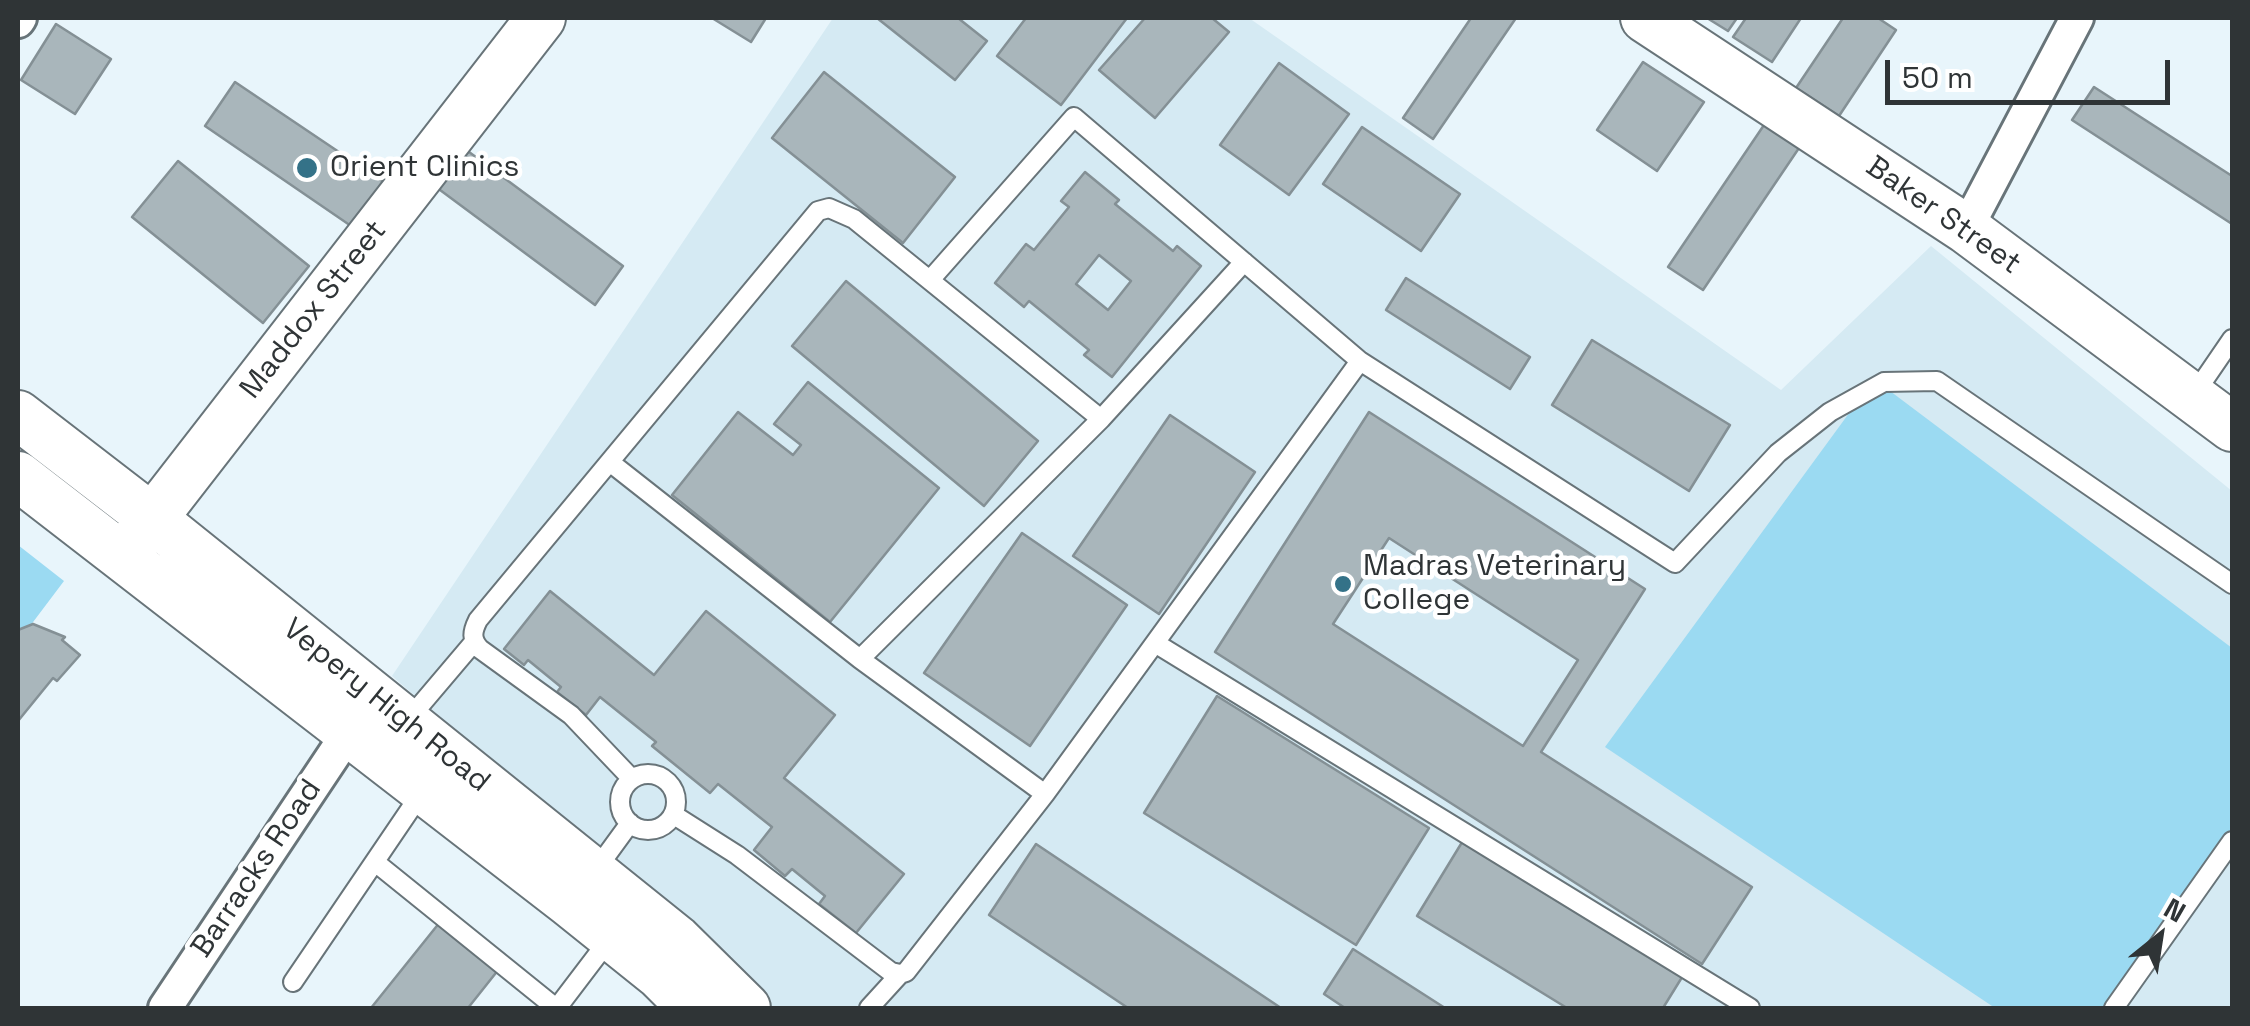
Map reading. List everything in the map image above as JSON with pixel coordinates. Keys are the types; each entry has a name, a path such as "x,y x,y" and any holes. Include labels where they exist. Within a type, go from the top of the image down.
{"main road":[{"name":"Maddox Street","path":"138,537 542,18"},
{"name":"Baker Street","path":"1645,18 1966,229 2232,426"},
{"name":"Vepery High Road","path":"18,415 138,537 377,716 582,888 693,1008"},
{"name":"Vepery High Road","path":"18,476 138,537"},
{"name":"Vepery High Road","path":"377,716 424,788 582,888 611,936 659,975 746,1008"}],"street":[{"path":"1966,229 2076,18"},
{"name":"Barracks Road","path":"165,1008 377,716"}],"lane":[{"path":"930,280 1074,117 1360,361 1675,563 1778,453 1830,412 1884,382 1937,381 2232,584"},
{"path":"632,778 571,715 488,656 474,642 473,632 478,620 818,211 829,208 854,219 1101,419"},
{"path":"860,659 1101,419 1244,262"},
{"path":"2193,396 2232,339"},
{"path":"869,1008 900,974 914,966 1045,794 1360,361"},
{"path":"611,462 860,659 1045,794"},
{"path":"377,716 474,642"},
{"path":"1155,643 1750,1008"},
{"path":"649,773 667,780 676,796 674,815 669,822 654,830 637,828 624,817 619,801 632,778 649,773"},
{"path":"293,982 424,788"},
{"path":"674,815 737,854 878,962 900,974"},
{"path":"582,888 630,824"},
{"path":"2114,1008 2232,842"},
{"path":"374,862 557,1008 611,936"}],"shaded area":[{"name":"Madras Veterinary College","path":"833,18 1249,18 1781,390 1931,246 2232,491 2232,1008 773,1008 392,676"},
{"path":"1874,379 2232,648 2232,851 2111,1008 1995,1008 1605,747"},
{"path":"18,545 64,581 18,642"}],"building":[{"path":"712,18 766,18 751,42"},
{"path":"877,18 958,18 987,41 955,80"},
{"path":"1026,18 1127,18 1061,105 997,56"},
{"path":"1145,18 1212,18 1229,32 1155,118 1099,70"},
{"path":"1471,18 1516,18 1433,139 1403,118"},
{"path":"1707,18 1737,18 1728,31"},
{"path":"1746,18 1801,18 1772,62 1733,37"},
{"path":"1843,18 1878,18 1896,30 1839,116 1796,88"},
{"path":"56,24 111,59 75,114 21,80"},
{"path":"1643,62 1704,102 1657,171 1597,130"},
{"path":"1279,63 1349,114 1289,195 1220,145"},
{"path":"824,72 955,177 903,243 772,138"},
{"path":"235,82 385,183 354,228 205,126"},
{"path":"2094,87 2232,176 2232,224 2072,120"},
{"path":"1764,125 1799,148 1703,290 1668,267"},
{"path":"1362,127 1460,194 1421,251 1323,184"},
{"path":"465,149 623,266 595,305 436,187"},
{"path":"178,161 309,266 263,323 132,217"},
{"path":"1085,172 1119,200 1115,204 1173,251 1177,246 1201,266 1112,377 1084,355 1089,350 1029,301 1024,307 995,283 1026,244 1034,250 1069,207 1061,201","holes":["1099,255 1131,281 1108,310 1076,284"]},
{"path":"1406,278 1530,357 1510,389 1386,310"},
{"path":"846,281 1038,441 984,506 792,346"},
{"path":"1592,340 1730,425 1689,491 1552,405"},
{"path":"808,382 939,488 830,622 672,495 738,412 793,455 801,445 774,424"},
{"path":"1369,412 1645,589 1541,752 1752,887 1702,964 1215,652","holes":["1389,538 1578,660 1523,746 1333,624"]},
{"path":"1170,415 1255,472 1159,614 1073,556"},
{"path":"1022,533 1127,605 1030,746 924,673"},
{"path":"550,591 654,675 706,611 835,715 784,778 904,874 856,933 819,904 825,896 792,869 785,876 754,850 772,827 718,784 710,793 600,697 586,715 557,692 561,687 528,660 524,665 504,649"},
{"path":"33,624 65,637 62,640 80,655 57,681 53,678 18,721 18,630"},
{"path":"1217,696 1429,828 1356,945 1144,813"},
{"path":"1464,839 1684,974 1663,1008 1567,1008 1417,916"},
{"path":"1036,844 1281,1008 1128,1008 989,915"},
{"path":"440,922 499,969 468,1008 371,1008"},
{"path":"1353,949 1445,1008 1345,1008 1324,994"}],"place":[{"name":"Orient Clinics","path":"307,168"},
{"name":"Madras Veterinary College","path":"1343,584"}]}
